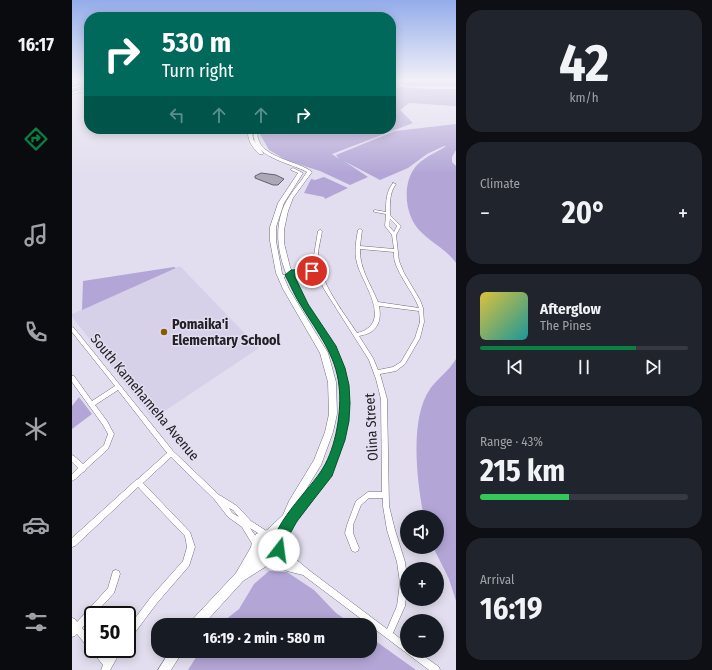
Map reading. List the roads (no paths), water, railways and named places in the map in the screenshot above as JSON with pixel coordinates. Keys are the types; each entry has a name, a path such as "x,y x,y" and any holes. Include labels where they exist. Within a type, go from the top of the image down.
{"main road":[{"path":"201,618 239,577 260,537 268,534 286,518 292,504 318,462 329,432 333,414 332,382 324,353 318,340 292,301 280,276 273,241 273,227 281,203 301,172 278,163 263,154 255,147 249,134"},
{"path":"239,577 277,553 279,545 292,517 328,472 340,440 344,421 345,403 343,380 335,353 328,339 296,290 289,275 282,251 281,234 283,218 288,204 310,172 280,160 267,152 256,139 256,134"},
{"path":"268,534 275,536 279,545"},
{"path":"257,545 260,554 271,558"},
{"path":"164,670 172,658"}],"street":[{"path":"377,372 390,371 398,368 405,361 417,338 420,327 421,310 418,300 400,270 394,235 387,226 390,192 391,187 394,184"},
{"path":"375,211 389,214 399,226 394,235"},
{"path":"356,335 368,332 375,326 377,315 377,304 361,270 357,256 360,230"},
{"name":"Olina Street","path":"320,231 316,255 317,272 377,372 384,399 386,495 391,530 401,562 404,583 401,606 388,634"},
{"path":"357,247 396,251"},
{"path":"280,276 317,272"},
{"path":"377,304 421,310"},
{"name":"South Kamehameha Avenue","path":"72,329 171,453 216,497 230,515 249,530 257,545"},
{"path":"72,478 106,447 111,434 105,423 73,380"},
{"path":"91,404 118,388"},
{"path":"72,543 171,453"},
{"path":"72,458 83,469"},
{"path":"136,624 154,600 186,563 191,547 188,534 138,482"},
{"path":"355,548 349,533 350,525 358,503 368,496 386,495"},
{"name":"South Kamehameha Avenue","path":"216,497 235,508 249,523 268,534"},
{"path":"279,545 290,560 307,574 400,643"},
{"path":"271,558 290,568 307,574"},
{"path":"84,638 74,628 111,590 116,574"},
{"path":"100,658 106,667 112,658"},
{"path":"420,658 436,670"}],"place":[{"name":"Pomaika'i Elementary School","path":"164,332"}]}
